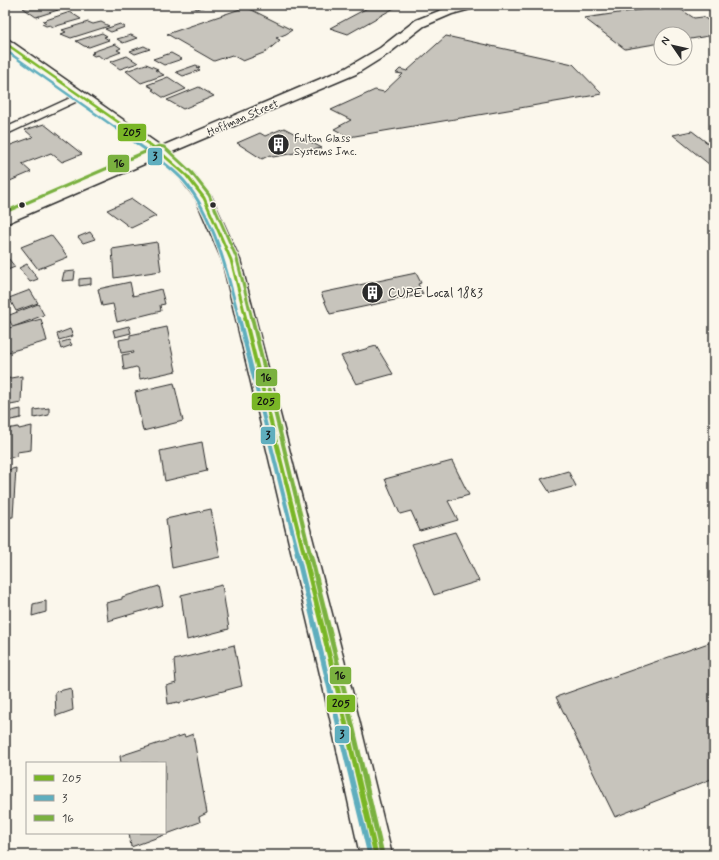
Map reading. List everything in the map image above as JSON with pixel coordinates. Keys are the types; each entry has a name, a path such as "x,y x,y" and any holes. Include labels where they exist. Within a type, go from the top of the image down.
{"main road":[{"name":"Hoffman Street","path":"5,219 344,74 374,58 420,23 443,13 474,5"},
{"path":"5,43 160,152 187,176 204,198 231,260 338,691 376,855"}],"lane":[{"path":"5,132 81,96"}],"building":[{"path":"34,5 49,5 58,10 36,17 23,8"},
{"path":"190,5 209,5 197,9"},
{"path":"373,5 390,5 396,7 348,34 330,28"},
{"path":"674,5 694,18 703,17 714,24 714,35 693,39 693,26 653,26 653,44 625,49 584,18"},
{"path":"246,7 292,30 276,38 280,40 266,52 243,61 232,55 214,61 167,34"},
{"path":"70,12 81,19 53,27 42,24 46,23 43,21"},
{"path":"88,22 93,24 101,22 109,26 71,38 61,34 66,32 62,30"},
{"path":"120,24 125,27 111,32 105,29"},
{"path":"102,33 107,36 104,37 109,40 89,47 76,41"},
{"path":"131,35 137,38 123,43 117,39"},
{"path":"446,36 573,64 602,94 349,137 334,129 351,120 331,110 375,90 384,92 403,74 396,73 400,69 407,71"},
{"path":"115,44 121,48 117,50 121,52 103,59 98,55 94,56 91,54 94,53 92,52"},
{"path":"144,46 150,49 135,54 130,51"},
{"path":"171,53 182,59 164,65 153,59"},
{"path":"127,56 138,63 120,69 110,62"},
{"path":"146,64 158,69 155,70 164,75 141,83 126,71"},
{"path":"196,65 200,67 197,68 200,70 183,76 176,72"},
{"path":"168,77 186,89 164,98 147,85"},
{"path":"199,87 214,96 183,109 167,100"},
{"path":"44,124 82,154 62,162 51,153 22,164 31,172 10,181 5,176 5,147 33,137 25,130"},
{"name":"Fulton Glass Systems Inc.","path":"284,128 322,148 273,157 270,155 262,159 237,143 260,133 265,136"},
{"path":"692,131 714,148 714,164 710,165 673,135"},
{"path":"132,199 156,216 131,228 107,210"},
{"path":"90,232 95,239 83,243 78,237"},
{"path":"51,235 68,257 38,269 21,247"},
{"path":"157,242 161,271 114,278 112,249"},
{"path":"5,254 15,267 5,271"},
{"path":"27,264 38,279 30,282 19,268"},
{"path":"75,271 74,280 62,281 64,272"},
{"name":"CUPE Local 1883","path":"416,273 421,283 418,284 423,294 330,314 321,293"},
{"path":"91,278 91,284 79,286 79,279"},
{"path":"130,282 133,296 161,289 165,304 160,305 161,311 117,322 113,304 102,306 98,289"},
{"path":"30,290 38,303 16,311 9,298"},
{"path":"38,304 44,315 13,327 7,316"},
{"path":"41,319 47,341 5,353 5,329"},
{"path":"129,326 131,333 115,337 113,330"},
{"path":"167,327 176,371 140,379 138,368 136,367 124,370 122,355 134,353 133,351 121,353 119,340 130,338 130,335"},
{"path":"70,329 73,336 59,340 57,334"},
{"path":"69,340 72,345 61,349 59,343"},
{"path":"376,346 393,374 356,384 341,356"},
{"path":"22,376 21,403 5,406 5,379"},
{"path":"174,383 183,421 143,431 135,392"},
{"path":"49,408 49,415 34,418 34,410"},
{"path":"21,409 21,418 6,421 6,429 18,427 19,429 32,426 31,450 17,452 17,456 5,459 5,416 7,412"},
{"path":"202,442 207,471 165,481 160,451"},
{"path":"452,461 469,495 448,501 458,520 420,531 411,511 400,514 385,479"},
{"path":"16,468 13,517 5,518 5,471"},
{"path":"568,471 576,486 550,493 541,479"},
{"path":"211,509 220,557 172,568 166,519"},
{"path":"455,532 479,581 434,595 412,544"},
{"path":"222,585 229,629 187,640 181,595"},
{"path":"159,586 163,605 108,621 106,603"},
{"path":"46,601 46,612 32,616 33,604"},
{"path":"714,641 714,778 615,817 556,697"},
{"path":"234,645 242,686 178,703 168,704 166,686 176,683 174,660"},
{"path":"71,688 73,710 56,716 55,692"},
{"path":"193,734 207,813 199,817 200,822 131,847 129,834 166,834 166,762 121,762 120,756 184,735 185,737"}],"transit line":[{"name":"205","path":"5,43 160,152 187,176 204,198 231,260 338,691 376,855"},
{"name":"3","path":"5,50 156,157 183,180 199,201 225,262 332,692 370,855"},
{"name":"16","path":"5,212 159,146 164,147 191,172 209,195 237,259 344,690 382,854"}],"place":[{"name":"Fulton Glass Systems Inc.","path":"279,145"},
{"name":"CUPE Local 1883","path":"372,293"}]}
